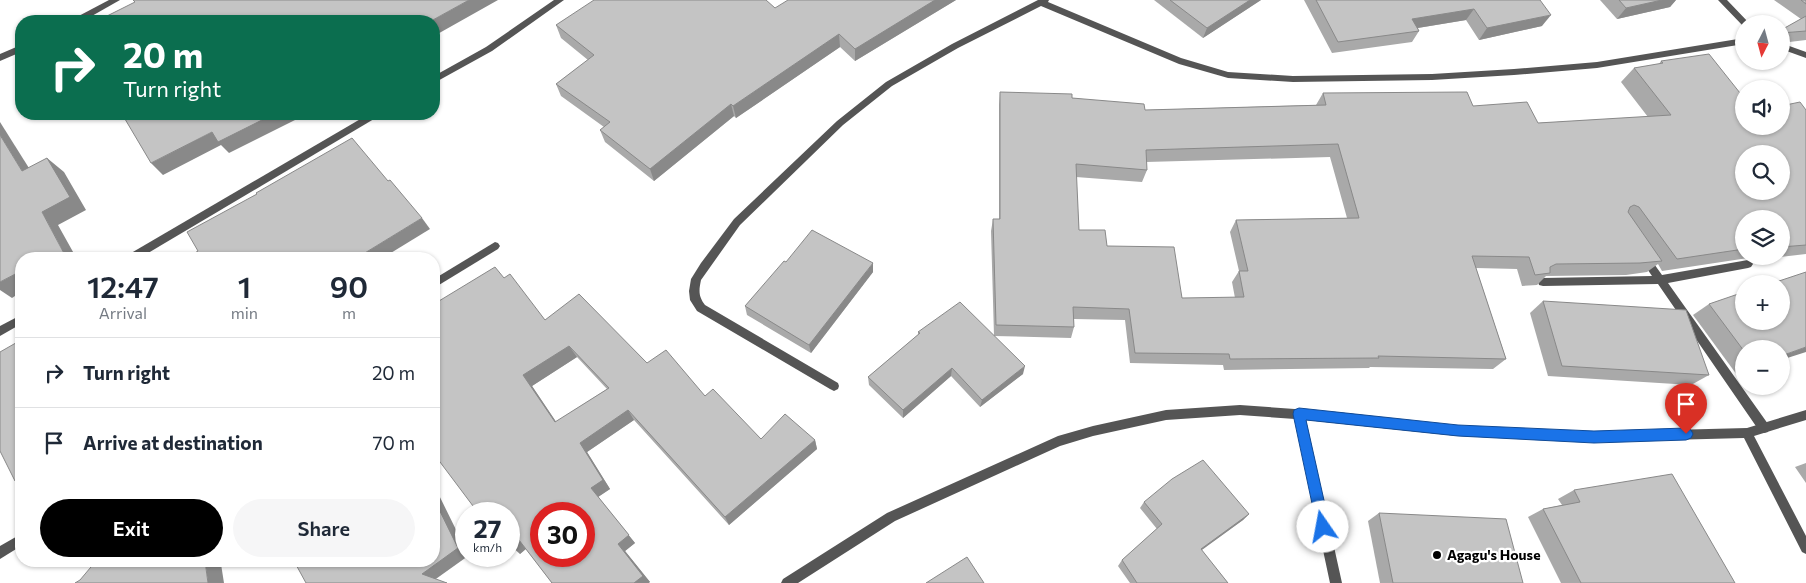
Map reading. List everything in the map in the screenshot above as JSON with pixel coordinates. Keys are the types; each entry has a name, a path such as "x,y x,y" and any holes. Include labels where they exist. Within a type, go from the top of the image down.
{"street":[{"path":"87,15 116,0"},
{"path":"440,77 489,49 560,0"},
{"path":"1722,0 1737,15"},
{"path":"834,386 701,308 695,300 694,291 700,273 737,222 840,123 889,84 955,46 1044,2 1178,61 1228,75 1293,79 1432,77 1533,70 1598,64 1735,42"},
{"path":"1790,49 1806,55"},
{"path":"0,58 15,51"},
{"path":"141,252 366,120"},
{"path":"440,280 495,246"},
{"path":"1638,248 1764,428"},
{"path":"1543,282 1660,280 1742,265"},
{"path":"0,331 15,322"},
{"path":"787,583 891,517 1058,441 1093,431 1166,415 1240,410 1299,414 1458,431 1594,437 1747,434 1806,416"},
{"path":"1299,414 1336,583"},
{"path":"1747,434 1806,548"},
{"path":"0,553 15,544"}],"building":[{"path":"133,0 469,0 440,16 109,15 135,2"},
{"path":"594,0 766,0 775,8 788,0 935,0 855,49 839,34 733,106 731,104 650,169 600,130 610,122 556,84 594,55 556,25"},
{"path":"1170,0 1250,0 1207,28"},
{"path":"1316,0 1540,0 1551,15 1487,28 1474,9 1412,19 1419,31 1338,42"},
{"path":"1619,0 1662,0 1626,8"},
{"path":"1806,16 1806,31 1790,32 1790,25"},
{"path":"1709,54 1735,87 1735,135 1790,135 1790,104 1800,102 1806,110 1806,245 1790,246 1790,210 1735,210 1735,250 1677,259 1639,207 1634,205 1630,207 1628,212 1662,261 1556,264 1550,267 1550,273 1535,275 1529,257 1472,256 1506,359 1378,356 1379,358 1230,359 1229,354 1135,353 1129,309 1073,307 1074,327 996,325 993,219 1000,219 1000,92 1072,94 1072,98 1144,104 1145,110 1326,105 1323,93 1467,92 1473,106 1527,102 1538,123 1671,115 1634,68 1663,63 1661,61","holes":["1338,144 1359,218 1236,220 1248,271 1239,271 1244,297 1182,298 1174,247 1107,246 1105,230 1079,230 1076,164 1147,170 1146,150"]},
{"path":"126,120 262,120 218,142 212,132 151,163"},
{"path":"0,135 22,171 47,158 70,197 42,212 63,252 15,252 15,274 0,282"},
{"path":"352,138 422,218 366,252 196,252 198,251 187,232"},
{"path":"812,230 873,263 809,345 745,306 784,261 786,262"},
{"path":"495,267 504,278 510,274 545,320 579,294 647,363 666,350 705,396 713,389 761,439 785,414 815,440 725,517 628,410 580,443 603,480 591,488 629,535 618,544 643,576 634,583 552,583 540,567 595,567 595,502 530,502 530,554 520,541 520,502 470,502 440,462 440,300","holes":["569,346 609,388 555,422 523,375"]},
{"path":"1806,272 1806,347 1790,353 1790,340 1736,340 1709,304 1735,295 1735,330 1790,330 1790,277"},
{"path":"1543,301 1686,310 1709,375 1562,366"},
{"path":"960,302 1025,366 982,400 952,368 903,410 868,377 920,333 918,332"},
{"path":"15,343 15,481 0,451 0,352"},
{"path":"1203,460 1249,514 1201,549 1228,583 1137,583 1122,560 1162,524 1144,502 1172,479"},
{"path":"1672,474 1735,583 1581,583 1543,509 1580,502 1574,490"},
{"path":"440,511 455,542 455,550 440,561"},
{"name":"Agagu's House","path":"1379,513 1506,519 1523,583 1393,583"},
{"path":"967,557 984,583 926,583"},
{"path":"91,567 206,567 208,583 75,583"},
{"path":"297,567 432,567 422,574 447,583 306,583"}],"place":[{"name":"Agagu's House","path":"1437,555"}],"route":[{"path":"1323,527 1299,414 1458,431 1594,437 1686,434"}]}
